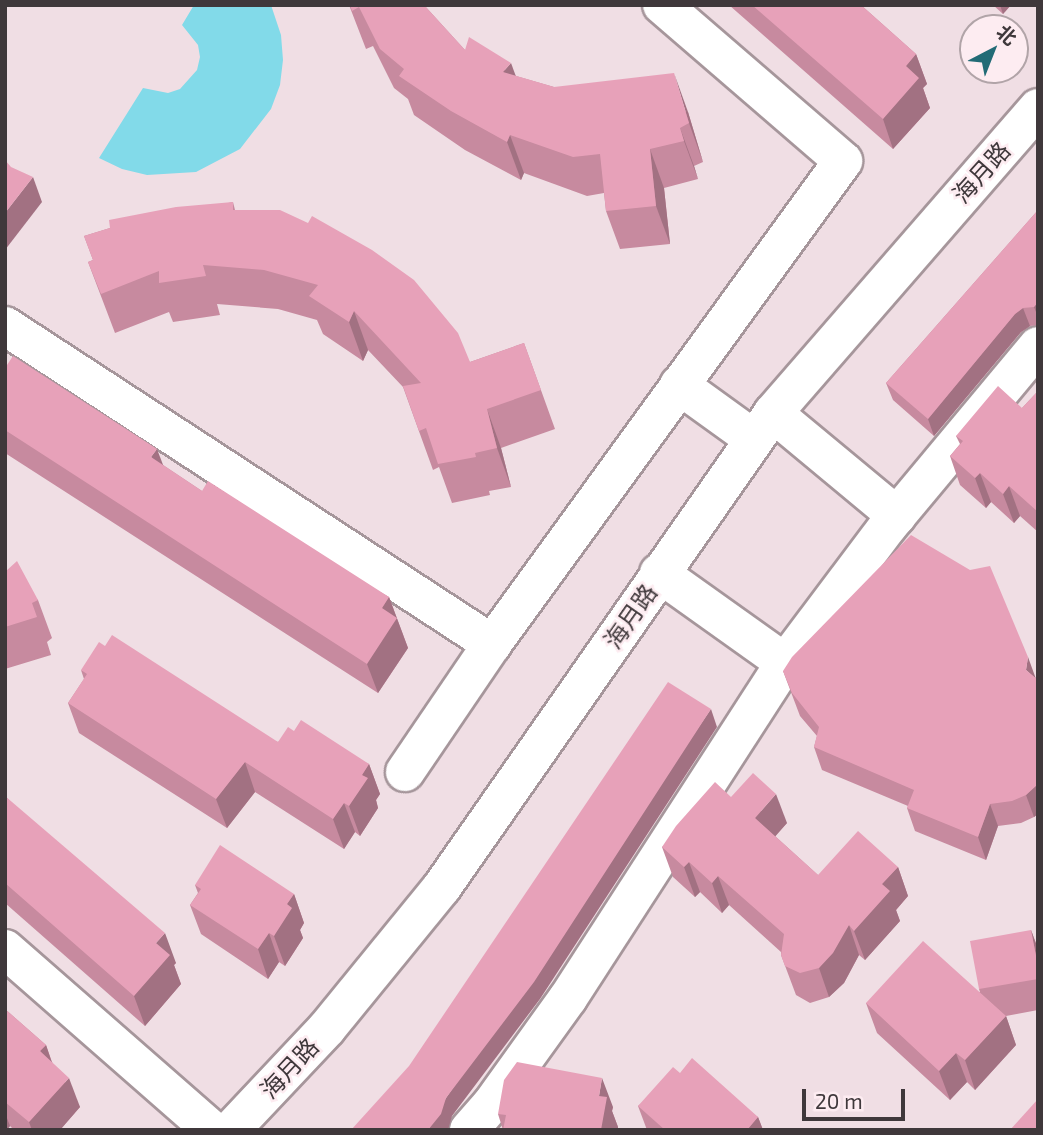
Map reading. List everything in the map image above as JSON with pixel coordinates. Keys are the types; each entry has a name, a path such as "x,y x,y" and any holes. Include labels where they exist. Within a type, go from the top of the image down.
{"street":[{"path":"405,772 492,644 842,161 662,5"},
{"name":"海月路","path":"231,1130 327,1028 442,887 763,426 1038,108"},
{"path":"5,326 492,644"},
{"path":"469,1130 491,1105 568,998 785,663 897,516 1038,346"},
{"path":"679,385 763,426 897,516"},
{"path":"659,573 785,663"},
{"path":"5,949 212,1130"}],"water":[{"path":"194,5 271,5 281,35 283,60 280,85 271,109 240,149 196,172 147,175 122,169 99,158 143,88 168,93 180,89 197,70 200,57 198,45 182,25"}],"building":[{"path":"350,5 424,5 465,50 469,37 511,63 503,72 554,87 674,73 689,123 680,128 684,141 650,149 656,206 606,211 600,154 573,157 510,135 507,142 451,111 399,76 404,69 380,49 359,7 352,11"},
{"path":"752,5 861,5 916,54 906,66 919,78 883,119"},
{"path":"5,160 11,167 33,177 5,213"},
{"path":"233,202 233,210 280,210 308,223 312,216 372,250 414,280 458,333 470,362 524,343 541,390 487,409 497,448 475,453 476,457 438,464 426,428 419,431 403,386 421,383 354,311 349,322 309,296 318,285 264,270 203,265 206,276 159,283 159,271 101,294 88,262 93,260 84,236 110,228 109,220 176,207"},
{"path":"1038,210 1038,302 1034,307 1023,308 1015,314 928,419 886,383"},
{"path":"13,356 157,449 151,457 202,491 208,481 389,597 382,608 397,618 367,664 5,430 5,368"},
{"path":"998,386 1022,408 1038,391 1038,512 1009,486 1003,494 980,473 975,478 950,456 963,441 956,436"},
{"path":"911,535 970,570 990,566 1028,657 1026,670 1038,680 1038,784 1026,795 1012,801 990,804 978,837 907,808 914,790 814,747 819,727 792,693 783,671 792,657"},
{"path":"17,561 38,600 32,603 37,617 5,627 5,572"},
{"path":"112,635 278,742 288,727 294,731 301,720 369,764 362,775 368,778 349,806 344,803 333,819 245,762 216,799 68,703 87,674 81,670 99,642 105,646"},
{"path":"668,682 711,709 534,982 446,1098 441,1114 428,1130 351,1130 409,1066"},
{"path":"753,773 776,794 755,818 818,875 858,831 898,867 882,884 890,891 854,931 849,925 833,953 819,968 800,973 785,966 781,955 784,934 718,876 712,883 689,862 684,867 662,847 676,826 715,782 731,797"},
{"path":"5,796 165,933 156,943 170,955 134,996 5,883"},
{"path":"220,845 294,894 287,904 292,908 274,936 269,933 258,949 190,905 201,889 195,885"},
{"path":"1031,930 1038,979 979,989 970,941"},
{"path":"923,941 1006,1016 965,1060 956,1053 939,1071 866,1003"},
{"path":"5,1009 46,1045 40,1051 69,1078 29,1122 5,1102"},
{"path":"692,1058 758,1117 747,1130 665,1130 638,1106 673,1067 680,1073"},
{"path":"517,1062 602,1078 599,1096 607,1097 601,1130 503,1130 506,1115 498,1114 504,1080"},
{"path":"1038,1099 1038,1130 1010,1130"}]}
